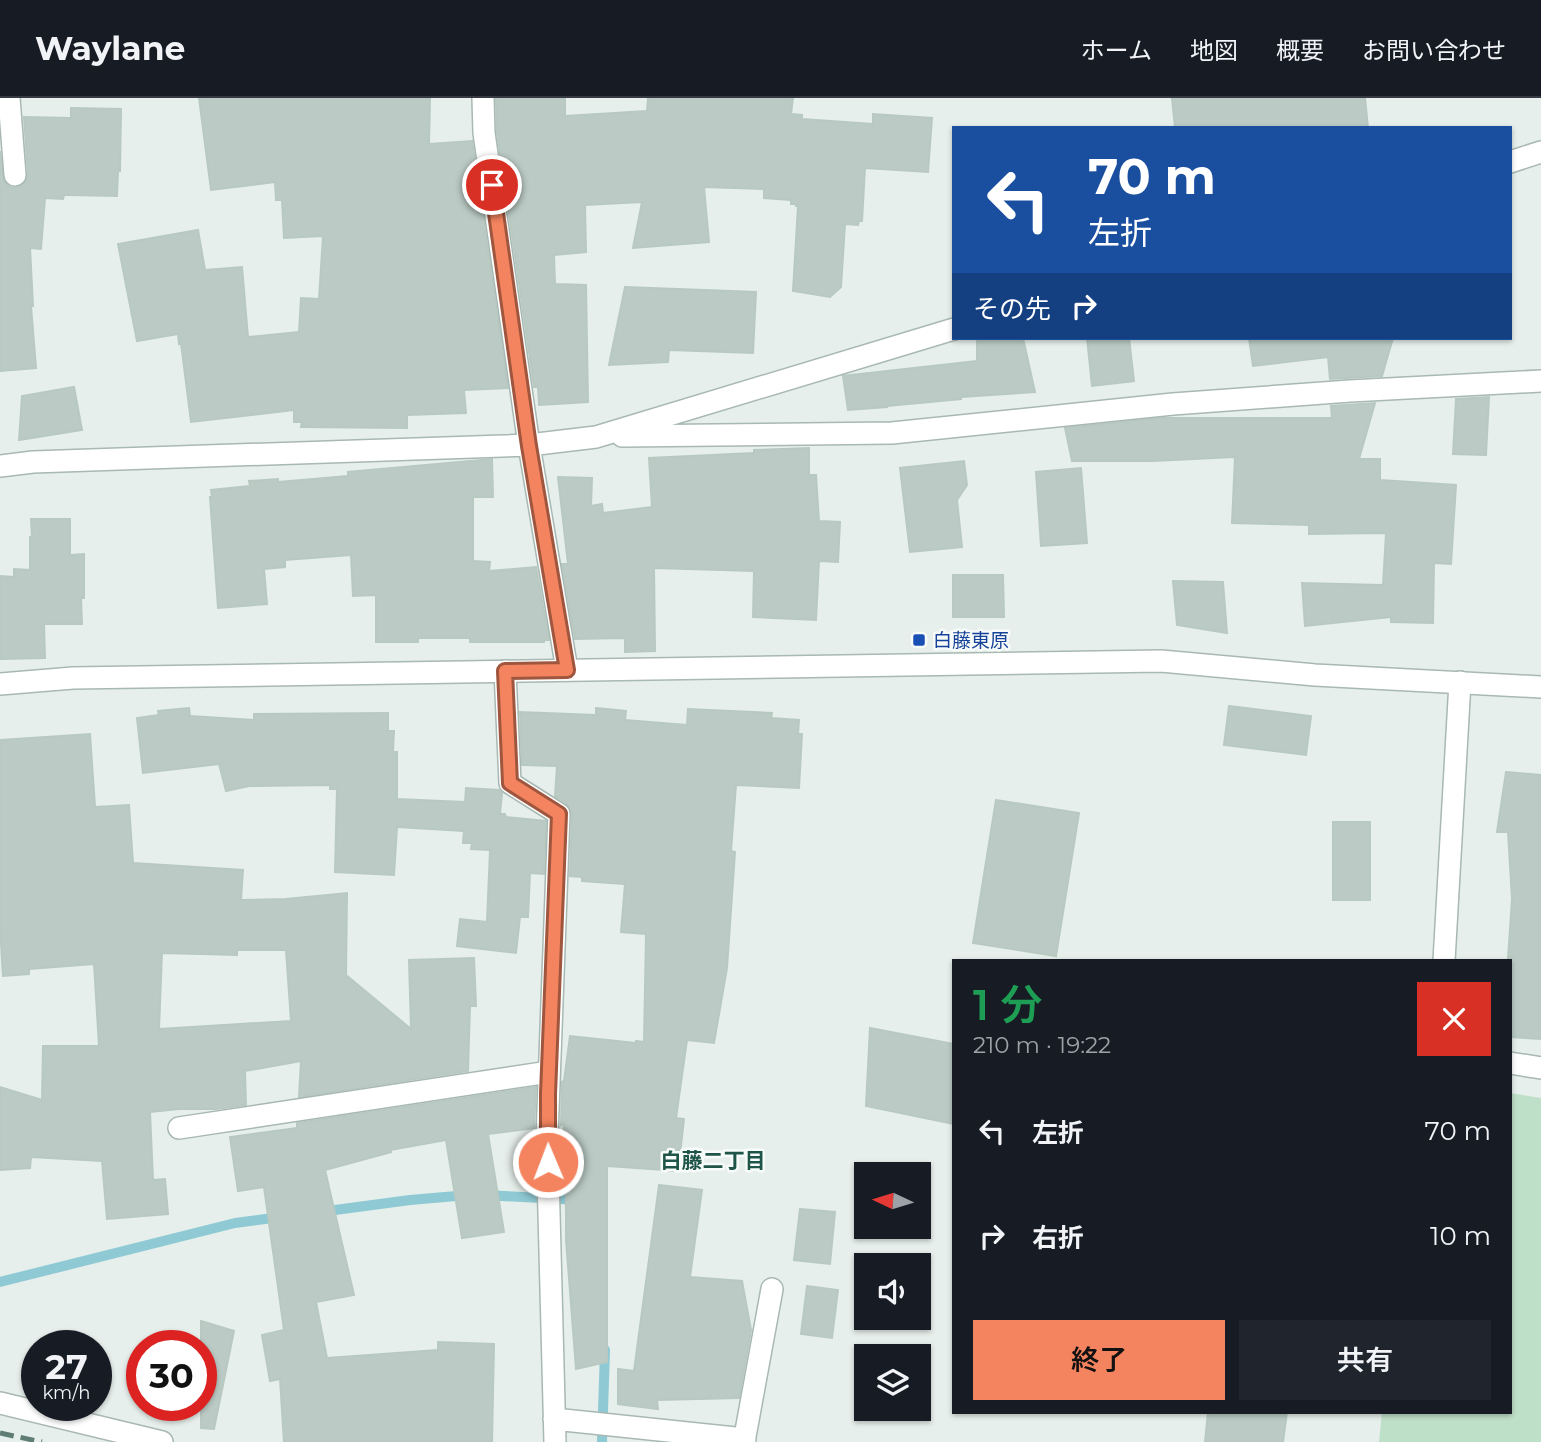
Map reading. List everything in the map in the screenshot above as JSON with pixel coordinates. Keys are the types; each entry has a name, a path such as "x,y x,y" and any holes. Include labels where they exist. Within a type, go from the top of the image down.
{"street":[{"path":"9,98 15,175"},
{"path":"483,98 484,133 529,446 567,670"},
{"path":"1512,161 1541,152"},
{"path":"0,466 33,462 529,446 603,435 952,330"},
{"path":"603,435 892,433 1173,404 1541,381"},
{"path":"0,684 87,678 1161,661 1315,675 1541,687"},
{"path":"505,671 510,783 559,814 547,1137 555,1442"},
{"path":"1444,959 1460,682"},
{"path":"1512,1063 1541,1068"},
{"path":"179,1128 549,1072"},
{"path":"554,1419 745,1441 772,1289"},
{"path":"0,1404 162,1442"}],"green space":[{"path":"1512,1093 1541,1098 1541,1442 1379,1442 1382,1414 1512,1414"}],"building":[{"path":"199,98 430,98 429,144 472,141 508,388 464,390 466,413 407,415 407,428 301,427 302,422 294,422 294,410 191,422 178,334 137,341 118,244 198,230 205,270 242,267 248,337 299,332 301,298 319,299 323,236 284,238 282,200 276,200 275,182 211,190"},
{"path":"496,98 565,98 565,116 647,111 648,98 793,98 791,114 802,115 802,119 873,124 873,114 932,118 928,172 865,168 862,221 859,221 858,225 845,224 841,287 830,297 793,291 798,206 791,204 791,200 764,198 764,189 704,187 709,242 633,248 642,202 585,205 586,252 554,255 555,284 586,285 588,402 539,405 538,387 534,387 497,132"},
{"path":"1172,98 1365,98 1368,126 1175,126"},
{"path":"71,108 121,109 117,196 64,195 63,199 45,198 41,249 30,248 36,368 0,371 0,151 4,182 10,187 22,186 28,174 24,117 71,118"},
{"path":"625,287 756,292 753,353 669,350 668,362 609,365"},
{"path":"977,340 1023,340 1035,392 961,397 848,410 843,376 977,361"},
{"path":"1087,340 1129,340 1134,381 1092,386"},
{"path":"1249,340 1392,340 1382,376 1330,379 1328,357 1253,366"},
{"path":"74,387 82,430 19,440 22,396"},
{"path":"1489,397 1486,455 1453,454 1456,399"},
{"path":"1375,403 1359,459 1380,459 1380,480 1456,485 1451,564 1434,563 1433,623 1391,622 1391,617 1305,626 1302,583 1383,585 1386,533 1309,534 1309,525 1232,523 1235,457 1072,461 1065,428 1162,418 1332,418 1331,406"},
{"path":"809,448 809,475 816,475 819,521 840,522 838,562 819,561 816,620 753,617 754,571 654,568 655,651 625,652 625,638 575,639 562,564 568,564 558,477 592,478 591,506 602,504 603,513 652,507 649,458"},
{"path":"492,459 493,497 473,497 473,561 490,562 489,571 536,567 549,640 470,642 470,638 418,638 418,642 376,642 376,595 353,596 351,555 285,560 285,567 264,569 267,604 218,608 211,490 250,486 249,481 278,479 278,482 348,476 348,472"},
{"path":"964,461 967,485 957,500 962,547 910,552 900,468"},
{"path":"1081,468 1087,543 1041,546 1036,472"},
{"path":"31,519 70,519 70,555 84,554 82,624 44,624 45,658 0,659 0,576 14,577 14,569 30,570"},
{"path":"953,575 1003,575 1004,617 953,617"},
{"path":"1173,581 1223,582 1227,633 1177,625"},
{"path":"1229,706 1311,716 1306,755 1224,745"},
{"path":"189,708 190,716 254,720 254,714 388,713 388,731 394,731 393,752 397,752 397,799 465,802 466,788 499,790 502,793 500,814 546,821 544,874 530,873 528,917 520,917 516,953 457,946 460,919 487,922 490,850 471,849 472,843 463,843 464,831 397,827 394,875 335,872 337,789 330,789 330,785 249,786 226,791 219,764 143,773 137,718 159,715 158,711"},
{"path":"596,708 626,711 625,720 687,725 688,709 772,713 771,718 799,720 798,734 802,734 799,788 736,785 731,851 735,852 727,968 714,1043 687,1040 676,1118 684,1119 678,1171 607,1166 607,1362 576,1369 566,1240 566,1163 561,1162 564,1124 561,1125 562,1082 570,1036 644,1042 646,934 621,932 625,884 582,881 582,877 570,876 571,809 555,796 557,766 522,765 520,712 596,715"},
{"path":"90,734 95,807 129,805 133,863 243,870 241,900 347,893 346,975 411,1029 409,960 474,958 476,1006 470,1006 468,1071 299,1097 301,1061 245,1071 246,1105 150,1112 153,1180 165,1179 168,1214 107,1219 102,1161 31,1157 30,1168 0,1170 0,1087 42,1100 43,1046 99,1046 94,964 29,969 29,974 3,976 0,928 0,740","holes":["237,950 286,950 291,1021 159,1029 162,953 237,955"]},
{"path":"1506,772 1541,775 1541,1039 1512,1037 1512,959 1508,959 1512,899 1508,832 1497,832"},
{"path":"996,800 1079,813 1056,956 973,943"},
{"path":"1333,822 1370,822 1370,900 1333,900"},
{"path":"870,1028 952,1044 952,1124 866,1106"},
{"path":"536,1087 534,1128 488,1134 504,1232 462,1238 446,1140 390,1150 391,1152 325,1170 354,1295 316,1302 327,1358 438,1350 438,1342 494,1344 492,1442 284,1442 280,1379 270,1381 262,1335 284,1330 264,1187 238,1191 230,1137 297,1128 297,1123"},
{"path":"659,1185 702,1190 690,1277 742,1281 751,1330 739,1398 657,1400 658,1409 618,1404 618,1369 634,1371"},
{"path":"800,1209 835,1212 830,1264 794,1260"},
{"path":"807,1286 838,1290 832,1338 801,1334"},
{"path":"201,1321 234,1331 217,1414 217,1330 201,1330"},
{"path":"1208,1414 1287,1414 1283,1442 1205,1442"},
{"path":"201,1421 216,1421 214,1429 201,1428"}],"waterway":[{"path":"320,1212 468,1195"},
{"path":"484,1195 579,1200"},
{"path":"0,1282 235,1223 280,1217"},
{"path":"602,1442 605,1350"}],"railway":[{"path":"0,1433 42,1442"}],"place":[{"name":"白藤東原","path":"919,640"}],"district":[{"name":"白藤二丁目","path":"713,1160"}],"route":[{"path":"492,185 529,446 567,670 505,671 510,783 559,814 548,1094 548,1162"}]}
